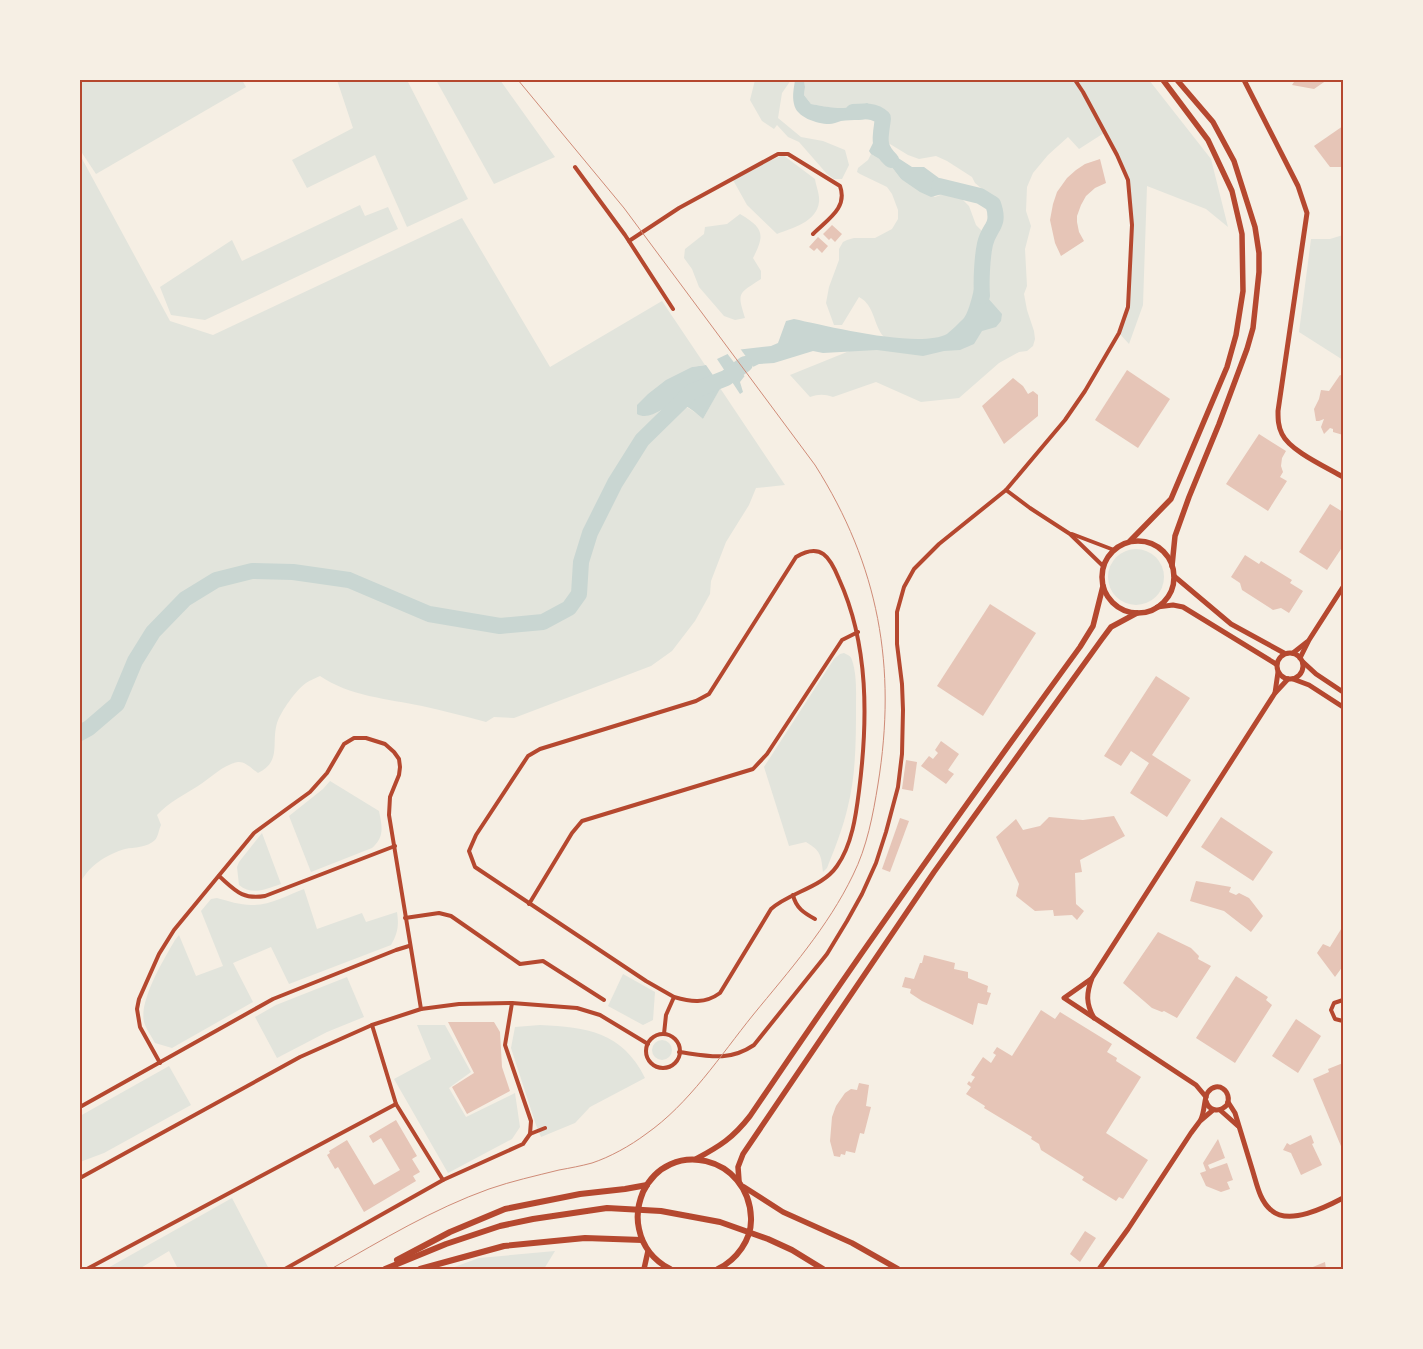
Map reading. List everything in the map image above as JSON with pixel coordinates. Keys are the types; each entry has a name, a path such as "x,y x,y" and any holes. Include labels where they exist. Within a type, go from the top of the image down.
{"main road":[{"path":"1136,613 1125,611 1115,605 1108,597 1103,586 1103,566 1107,557 1114,550 1130,541 1171,499 1227,367 1236,335 1244,291 1242,234 1229,184 1208,140 1163,80"},
{"path":"1172,566 1175,536 1188,497 1238,376 1247,349 1253,328 1259,272 1259,253 1255,227 1234,161 1213,122 1177,80"},
{"path":"740,1181 738,1167 743,1154 934,872 1102,639 1111,627 1136,613 1157,607 1166,599 1172,588 1174,576 1168,556 1151,543 1140,540 1130,541"},
{"path":"670,1269 659,1263 648,1251 642,1240 637,1222 639,1202 647,1185 654,1176 673,1164 696,1159 722,1145 737,1132 750,1116 925,862 1080,648 1093,626 1103,586"},
{"path":"696,1159 712,1162 727,1170 740,1181 750,1204 752,1221 748,1238 739,1253 726,1265 718,1269"},
{"path":"381,1269 450,1232 505,1209 580,1194 647,1185"},
{"path":"744,1188 782,1212 852,1243 898,1269"},
{"path":"385,1269 446,1244 500,1226 607,1208 661,1210 720,1222 768,1239 792,1250 823,1269"},
{"path":"420,1269 504,1246 585,1238 642,1240"},
{"path":"644,1269 648,1251"}],"street":[{"path":"680,1052 727,1057 746,1051 754,1045 827,954 862,894 876,863 898,787 904,710 897,644 897,612 904,587 914,569 939,544 1006,490 1065,420 1085,391 1119,333 1128,307 1132,225 1128,180 1117,155 1075,80"},
{"path":"1244,80 1298,186 1307,213 1278,411 1279,425 1283,436 1292,445 1343,477"},
{"path":"629,241 679,208 783,153 788,154 840,186 843,195 841,206 813,234"},
{"path":"575,167 629,241 674,309"},
{"path":"1006,490 1070,534 1103,566"},
{"path":"1070,534 1114,550"},
{"path":"806,551 815,551 824,554 831,560 848,598 858,632 865,685 864,754 850,839 837,866 827,877 793,896 779,902 771,909 720,993 711,1000 696,1001 674,997 646,981 529,904 475,867 470,851 476,835 528,756 540,749 696,701 708,694 796,557 806,551"},
{"path":"1174,576 1231,624 1284,653 1293,653 1309,640"},
{"path":"1094,1018 1087,999 1092,978 1275,693 1300,674 1303,666 1301,660 1309,640 1343,587"},
{"path":"1157,607 1173,605 1183,607 1276,664"},
{"path":"529,904 572,833 582,821 753,769 767,754 842,640 858,632"},
{"path":"1275,693 1278,672 1276,664 1284,653"},
{"path":"1293,653 1316,674 1343,692"},
{"path":"1278,672 1284,678 1309,685 1343,707"},
{"path":"160,1063 140,1027 137,1009 139,999 167,940 254,833 310,792 327,773 340,749 349,740 354,738 366,738 385,744 399,759 399,775 388,807 409,946 421,1009"},
{"path":"219,876 236,891 247,897 254,898 265,896 395,846"},
{"path":"793,896 794,903 800,910 815,920"},
{"path":"405,918 439,913 451,916 520,964 543,960 604,1000"},
{"path":"80,1107 273,999 409,946"},
{"path":"1092,978 1064,998 1196,1085 1206,1099 1207,1105 1213,1110 1220,1110 1228,1102"},
{"path":"664,1034 666,1015 674,997"},
{"path":"1343,1000 1337,1001 1331,1010 1336,1019 1343,1021"},
{"path":"80,1178 300,1057 372,1025 421,1009 459,1004 512,1003 577,1008 600,1015 648,1044"},
{"path":"285,1269 442,1180 523,1144 530,1134 531,1121 505,1045 512,1003"},
{"path":"372,1025 396,1104 442,1180"},
{"path":"664,1034 674,1038 680,1052 676,1062 662,1068 648,1060 646,1049 654,1037 664,1034"},
{"path":"1196,1085 1212,1088 1220,1087 1226,1091 1228,1102 1235,1113 1259,1190 1266,1205 1272,1212 1284,1216 1305,1214 1320,1210 1343,1198"},
{"path":"1099,1269 1200,1121 1205,1110 1209,1090 1212,1088"},
{"path":"87,1269 396,1104"},
{"path":"1200,1121 1213,1110"},
{"path":"1220,1110 1239,1126"},
{"path":"530,1134 545,1128"}],"shaded area":[{"path":"80,80 242,80 246,87 96,174 80,150"},
{"path":"337,80 407,80 468,199 407,227 375,155 307,188 292,160 353,128"},
{"path":"436,80 500,80 555,157 494,184"},
{"path":"755,80 791,80 782,93 778,118 801,137 823,141 845,150 849,165 842,179 834,179 827,174 799,142 788,137 777,125 774,129 762,121 750,100"},
{"path":"795,80 804,80 804,95 811,104 845,108 867,103 874,107 875,115 863,119 829,124 808,119 799,113 794,104"},
{"path":"804,80 1149,80 1211,159 1228,227 1206,209 1147,186 1143,305 1129,344 1119,333 1128,307 1132,225 1128,180 1104,133 1079,149 1068,137 1048,155 1033,173 1027,187 1026,211 1031,226 1025,249 1027,286 1024,294 1034,331 1035,339 1033,346 1027,351 1019,352 999,363 959,398 921,402 876,382 833,397 816,395 810,397 790,375 884,337 868,305 859,297 842,325 834,325 826,303 829,287 839,260 839,249 843,242 854,238 875,238 892,229 898,219 898,210 887,187 860,174 857,172 858,168 868,160 871,154 891,166 901,179 935,197 946,193 957,194 969,206 976,225 982,231 986,229 987,225 988,196 975,183 972,177 947,161 936,156 919,159 874,137 874,107 839,109 811,104 804,95"},
{"path":"877,141 884,144 892,154 912,167 924,167 943,181 955,185 959,190 957,194 946,193 931,197 920,192 901,179 891,166 871,154 869,151 873,143"},
{"path":"80,155 170,321 213,335 462,218 550,367 662,301 705,365 692,367 659,412 677,405 687,408 703,419 720,388 785,485 756,488 749,505 726,542 711,581 710,594 695,621 672,651 651,666 514,718 494,717 486,722 356,692 331,683 320,676 302,686 282,713 275,731 273,757 265,768 258,773 246,764 238,762 222,769 172,802 157,815 161,825 157,837 152,843 111,854 87,872 80,884"},
{"path":"783,155 815,179 819,202 814,215 809,219 796,227 777,234 747,205 733,180"},
{"path":"360,205 365,216 388,207 398,229 205,320 171,315 160,287 232,240 242,261"},
{"path":"740,214 754,224 760,233 759,243 753,258 761,271 761,279 741,294 740,298 745,318 735,320 724,316 699,287 692,269 684,258 685,249 704,234 705,227 727,224"},
{"path":"1343,235 1343,360 1299,332 1311,239 1330,239"},
{"path":"985,274 987,297 1002,314 1001,321 996,327 982,331 974,344 960,350 944,351 923,356 877,350 823,353 813,351 774,363 759,364 751,368 740,382 743,392 740,394 717,359 736,350 771,346 778,343 786,321 794,319 895,338 934,338 947,334 964,318 977,277"},
{"path":"706,365 721,387 703,419 689,408 677,404 648,416 637,414 637,405 666,380 692,367"},
{"path":"1136,549 1147,551 1156,557 1162,566 1164,577 1162,588 1156,597 1147,603 1136,605 1125,603 1116,597 1110,588 1108,577 1110,566 1116,557 1125,551"},
{"path":"844,653 852,659 855,677 856,731 854,769 851,794 844,822 827,868 823,872 819,854 811,845 806,842 789,846 764,767 834,659"},
{"path":"330,781 379,811 382,831 379,840 372,848 311,872 289,816 323,789"},
{"path":"262,833 281,884 254,891 239,885 237,867"},
{"path":"304,889 317,929 362,913 366,922 397,912 397,929 391,945 289,984 271,947 233,963 253,1002 172,1048 155,1043 144,1022 145,1003 159,968 179,935 196,976 223,966 201,911 211,899 217,898 234,903 258,905"},
{"path":"623,974 655,992 653,1020 643,1025 608,1006"},
{"path":"347,977 364,1017 327,1032 277,1058 255,1017 276,1005"},
{"path":"417,1025 445,1025 471,1072 449,1088 466,1117 515,1093 520,1127 512,1139 448,1173 394,1079 431,1059"},
{"path":"540,1025 573,1028 602,1035 626,1051 645,1078 590,1107 575,1123 541,1137 511,1048 515,1027"},
{"path":"658,1040 666,1040 672,1046 672,1054 666,1060 658,1060 652,1054 652,1046"},
{"path":"169,1066 191,1105 104,1153 80,1162 80,1116"},
{"path":"232,1198 269,1269 178,1269 169,1251 139,1269 106,1269"},
{"path":"555,1251 544,1269 449,1269 479,1258"}],"pier":[{"path":"739,347 755,369 746,378 726,352"}],"building":[{"path":"1293,80 1327,80 1314,89 1292,85"},
{"path":"1343,126 1343,167 1330,167 1314,146"},
{"path":"1100,159 1106,183 1095,188 1086,196 1077,216 1079,232 1084,241 1061,256 1055,243 1050,220 1057,192 1067,178 1076,170 1085,164"},
{"path":"832,225 842,234 835,242 831,238 829,240 823,234"},
{"path":"818,237 828,246 822,253 817,248 814,251 809,247"},
{"path":"1127,370 1170,399 1138,448 1095,420"},
{"path":"1340,375 1343,376 1343,435 1333,432 1333,429 1330,428 1324,434 1321,427 1324,419 1316,421 1314,409 1321,390 1329,391"},
{"path":"1013,378 1023,386 1028,394 1033,391 1038,395 1038,416 1004,444 982,406"},
{"path":"1259,434 1286,451 1282,458 1281,466 1283,472 1280,477 1287,481 1268,511 1226,484"},
{"path":"1330,504 1343,512 1343,546 1327,570 1299,552"},
{"path":"1245,555 1259,564 1261,561 1292,580 1290,583 1303,591 1289,613 1281,608 1273,610 1242,590 1240,583 1231,577"},
{"path":"990,604 1036,633 983,716 937,686"},
{"path":"1156,676 1190,698 1152,755 1191,780 1167,817 1130,793 1149,763 1131,751 1121,766 1104,756"},
{"path":"941,741 959,754 948,770 954,774 946,784 921,766 929,756 933,759 938,753 935,750"},
{"path":"906,760 917,762 913,791 902,789"},
{"path":"1114,816 1125,836 1080,860 1082,872 1075,873 1076,904 1084,911 1077,920 1072,915 1054,916 1053,910 1035,911 1016,896 1019,884 996,837 1016,819 1023,830 1040,826 1049,817 1083,820"},
{"path":"1221,817 1273,852 1253,881 1201,847"},
{"path":"900,818 909,821 890,872 882,869"},
{"path":"1196,881 1231,887 1229,892 1236,895 1239,893 1249,898 1263,916 1251,932 1224,911 1190,901"},
{"path":"1343,926 1343,966 1335,977 1317,953 1323,944 1330,947"},
{"path":"1158,932 1191,948 1199,956 1198,959 1211,966 1177,1018 1164,1011 1152,1008 1123,983"},
{"path":"924,955 955,963 954,969 968,972 968,978 988,986 987,992 991,993 987,1005 978,1003 973,1025 922,1001 910,993 911,989 902,987 905,977 914,979"},
{"path":"1236,976 1268,997 1266,1000 1272,1005 1235,1063 1196,1038"},
{"path":"1041,1010 1055,1019 1060,1012 1112,1044 1107,1052 1117,1058 1116,1061 1141,1077 1106,1133 1148,1160 1123,1199 1119,1197 1116,1201 1082,1180 1084,1177 1041,1150 1039,1144 1031,1139 1032,1137 984,1108 985,1106 966,1094 971,1087 967,1084 969,1081 971,1083 975,1077 971,1075 983,1057 991,1063 996,1055 993,1053 997,1047 1012,1056"},
{"path":"1296,1019 1321,1036 1298,1073 1272,1056"},
{"path":"448,1022 494,1022 500,1032 502,1067 510,1091 467,1114 452,1087 474,1073"},
{"path":"1343,1063 1343,1151 1313,1079 1329,1072 1328,1069"},
{"path":"859,1083 869,1085 866,1106 871,1107 864,1134 860,1133 855,1153 846,1151 845,1155 841,1154 840,1157 834,1156 830,1141 832,1117 836,1106 845,1093 851,1089 857,1090"},
{"path":"396,1120 417,1156 412,1159 420,1172 413,1176 416,1181 364,1212 338,1167 335,1169 327,1155 330,1153 329,1151 347,1140 374,1185 400,1170 381,1138 373,1143 369,1136"},
{"path":"1311,1135 1314,1143 1312,1144 1322,1165 1301,1175 1291,1153 1283,1150 1287,1143 1290,1145"},
{"path":"1218,1139 1225,1158 1208,1165 1210,1169 1227,1163 1233,1180 1227,1182 1230,1189 1221,1192 1206,1186 1200,1173 1206,1171 1203,1163"},
{"path":"1085,1231 1096,1238 1080,1262 1070,1254"},
{"path":"1325,1262 1326,1269 1308,1269"}],"waterway":[{"path":"853,112 873,112 883,118 881,145 891,160"},
{"path":"939,186 980,196 993,204 996,217 984,250 982,296"},
{"path":"80,733 89,728 117,704 135,661 153,632 185,599 216,580 252,571 293,572 349,580 429,614 500,626 543,622 569,608 579,594 581,562 590,533 615,483 642,440 691,392 726,378 745,364"}],"tram line":[{"path":"331,1269 408,1226 468,1197 506,1184 599,1161 633,1143 662,1122 703,1079 794,965 832,913 853,875 866,842 878,784 885,699 883,658 878,618 868,579 855,541 837,503 815,465 624,208 518,80"}]}
